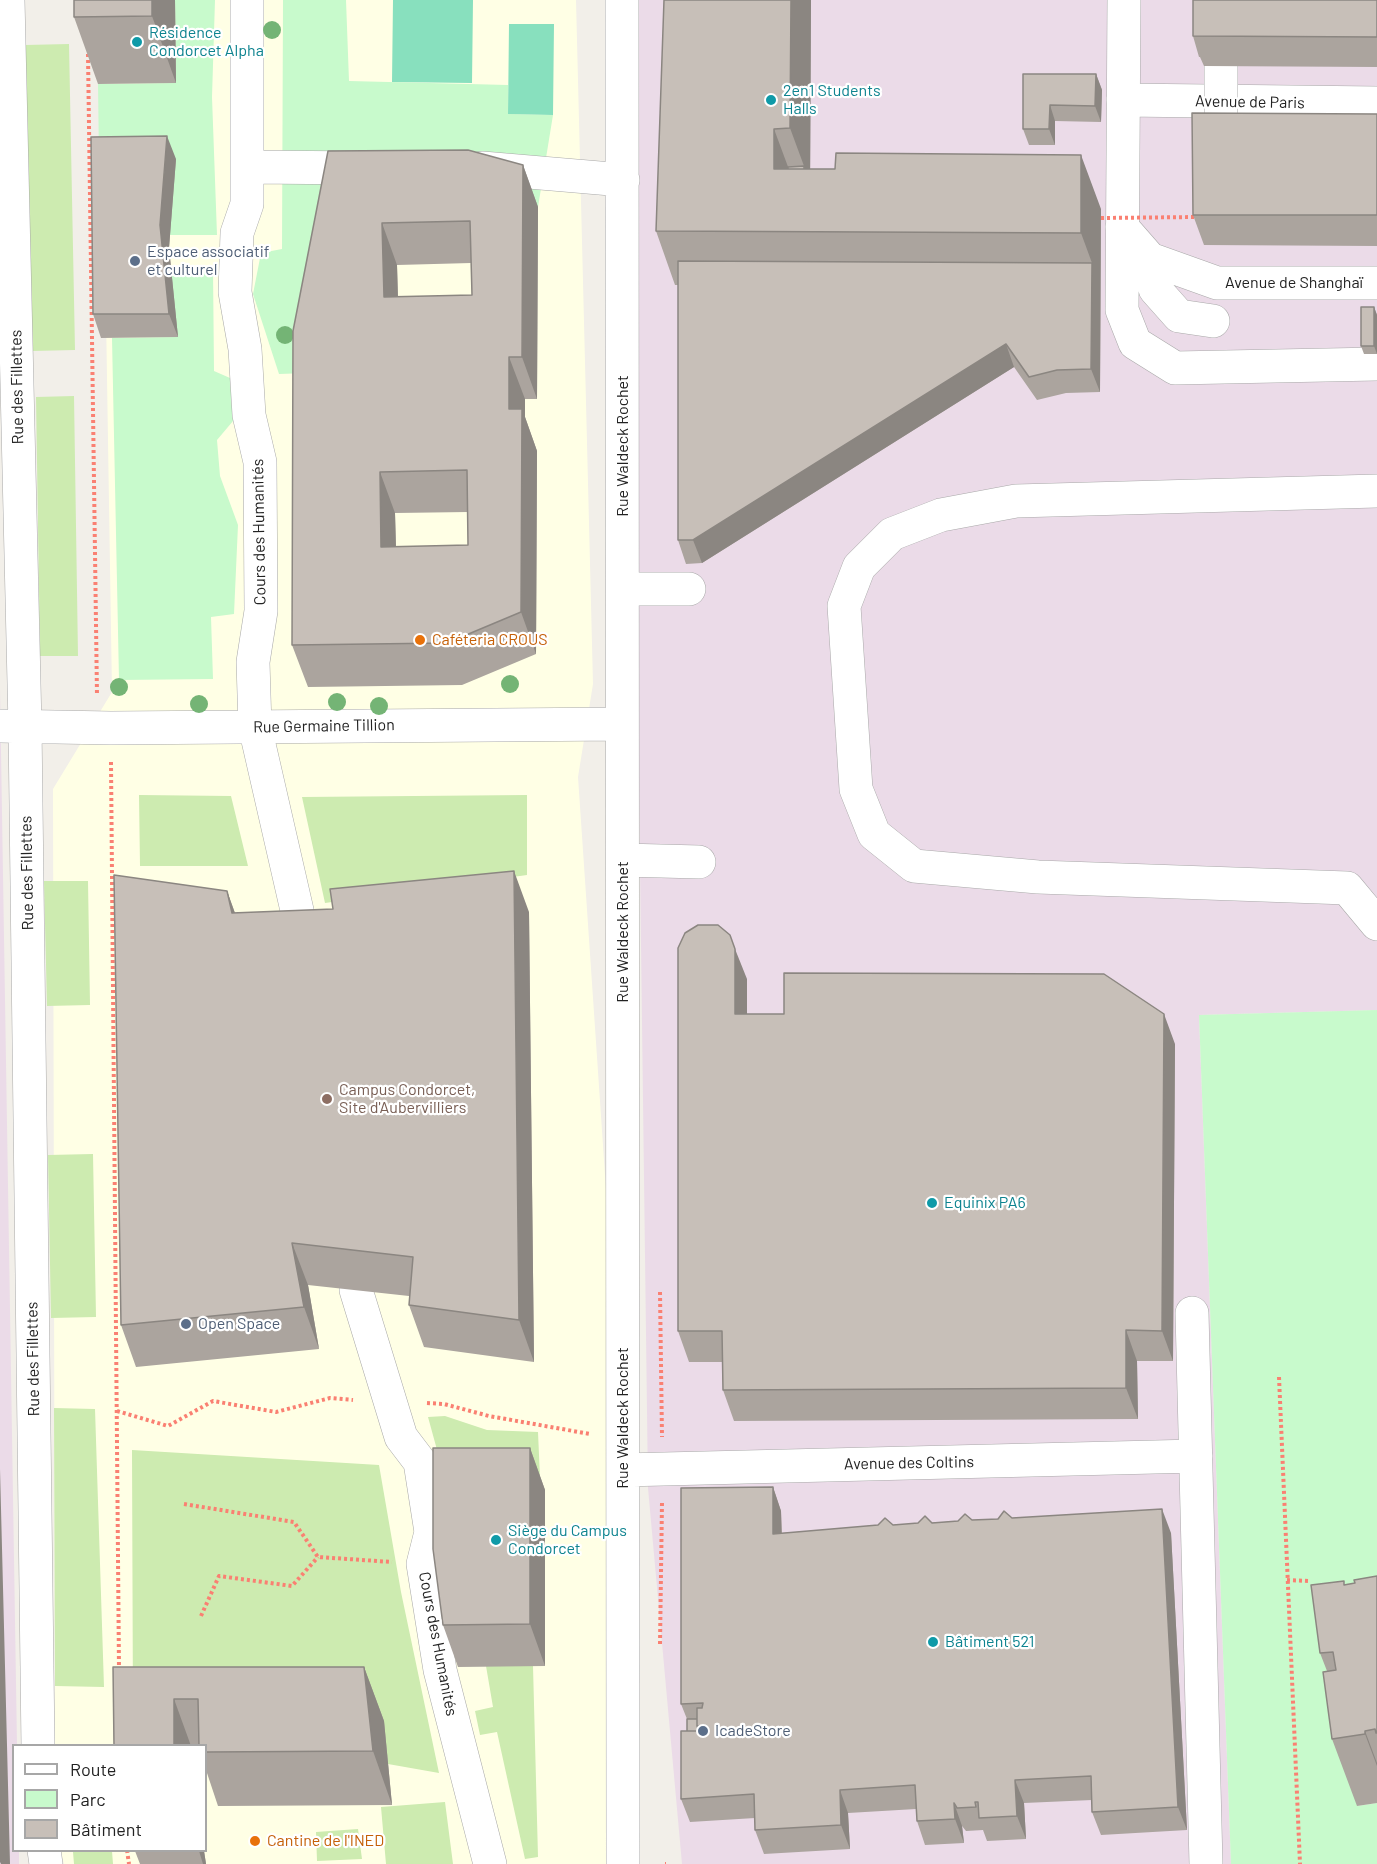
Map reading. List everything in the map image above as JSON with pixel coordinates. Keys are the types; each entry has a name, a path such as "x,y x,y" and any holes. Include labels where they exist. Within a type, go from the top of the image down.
{"street":[{"name":"Rue des Fillettes","path":"8,0 13,726 39,1744"},
{"name":"Cours des Humanités","path":"247,0 249,167 247,204 237,233 235,292 245,349 249,415 260,462 261,611 253,662 255,727 307,954"},
{"name":"Rue Waldeck Rochet","path":"622,0 622,1864"},
{"path":"1124,0 1123,100 1111,223 1122,310 1135,343 1175,368 1377,364"},
{"path":"1220,184 1229,11"},
{"name":"Avenue de Paris","path":"1123,100 1377,103"},
{"path":"249,167 400,168"},
{"path":"458,168 623,180"},
{"name":"Avenue de Shanghaï","path":"1111,223 1150,259 1217,283 1377,283"},
{"path":"1150,259 1155,289 1179,316 1214,321"},
{"path":"1377,491 1016,501 941,515 892,534 859,567 844,606 856,789 874,834 914,866 1038,877 1347,888 1377,924"},
{"path":"623,589 689,589"},
{"name":"Rue Germaine Tillion","path":"13,726 111,728 622,724"},
{"path":"622,860 699,862"},
{"name":"Cours des Humanités","path":"356,1290 401,1437 420,1462 431,1532 423,1564 440,1670 490,1864"},
{"path":"1192,1313 1206,1864"},
{"name":"Avenue des Coltins","path":"623,1470 1196,1456"}],"path":[{"path":"88,48 98,698 111,728 119,1674"},
{"path":"1111,223 1204,217"},
{"path":"1279,1377 1300,1864"},
{"path":"184,1504 294,1522 318,1557"},
{"path":"318,1557 423,1564"},
{"path":"201,1616 219,1576 292,1586 318,1557"},
{"path":"1287,1580 1309,1581"}],"shaded area":[{"name":"Campus Condorcet, Site d'Aubervilliers","path":"101,0 576,0 593,684 578,777 623,1440 638,1864 64,1864 60,1852 207,1852 207,1744 55,1744 53,789 112,692"},
{"path":"638,0 1377,0 1377,1010 1199,1015 1231,1864 682,1864 648,1488 636,556"},
{"path":"0,689 17,1744 12,1744 12,1852 19,1852 19,1864 0,1864"}],"green space":[{"path":"175,0 215,0 212,97 217,235 170,235 99,160 98,84 176,83"},
{"path":"283,0 346,0 349,81 508,85 508,114 553,115 538,207 483,192 344,193 308,373 279,374 253,294 261,253 282,249"},
{"path":"393,0 473,0 472,83 392,82"},
{"path":"509,24 554,24 553,115 508,114"},
{"path":"69,44 75,350 32,351 25,45"},
{"path":"213,269 214,371 230,378 233,421 217,440 220,476 238,525 234,614 211,617 213,679 119,680 112,338 177,337 171,273"},
{"path":"74,396 78,656 40,656 36,397"},
{"path":"139,795 231,796 248,866 140,866"},
{"path":"527,795 527,875 325,903 302,797"},
{"path":"44,881 88,881 90,1005 47,1006"},
{"path":"1377,1010 1377,1651 1357,1806 1377,1803 1377,1864 1231,1864 1199,1015"},
{"path":"93,1154 96,1317 51,1318 48,1155"},
{"path":"54,1408 95,1409 104,1687 55,1686"},
{"path":"445,1416 487,1430 538,1432 540,1478 445,1479 428,1417"},
{"path":"132,1450 379,1465 401,1592 439,1773 388,1764 383,1721 133,1721"},
{"path":"486,1666 533,1666 538,1857 525,1859 497,1732 480,1735 475,1711 493,1707"},
{"path":"445,1802 453,1864 386,1864 381,1807"},
{"path":"358,1829 362,1859 317,1861 316,1832"},
{"path":"73,1852 112,1852 113,1864 74,1864"}],"building":[{"path":"74,0 152,0 152,16 74,17"},
{"path":"664,0 791,0 790,128 774,129 774,169 835,169 836,153 1081,155 1081,233 656,231"},
{"path":"1193,0 1377,0 1377,37 1193,36"},
{"path":"1023,74 1096,74 1095,106 1050,105 1049,129 1023,129"},
{"path":"1192,113 1377,114 1377,215 1193,215"},
{"name":"Espace associatif et culturel","path":"167,136 160,225 169,314 93,314 91,137"},
{"path":"468,150 523,165 522,357 509,357 509,409 522,409 521,612 447,643 292,645 293,331 328,151","holes":["470,221 472,295 384,297 382,223","467,470 468,545 381,547 380,472"]},
{"path":"804,166 804,169 788,169 788,167"},
{"path":"678,261 1092,263 1091,369 1057,370 1029,377 1006,344 693,540 678,540"},
{"path":"1361,307 1374,307 1374,346 1361,346"},
{"path":"514,871 519,1320 409,1305 413,1257 292,1243 304,1307 121,1325 114,875 227,891 232,913 333,909 330,889"},
{"name":"Equinix PA6","path":"698,925 718,925 730,935 735,949 735,1014 784,1014 784,973 1104,974 1164,1014 1162,1331 1126,1330 1126,1388 723,1390 722,1331 678,1331 678,948 685,933"},
{"name":"Siège du Campus Condorcet","path":"433,1448 530,1448 530,1624 443,1625 433,1549"},
{"name":"Bâtiment 521","path":"773,1487 773,1534 878,1525 885,1518 893,1525 918,1523 925,1516 932,1523 958,1521 965,1514 972,1520 998,1519 1004,1511 1012,1518 1162,1509 1178,1807 1092,1812 1091,1776 1015,1780 1017,1816 979,1818 978,1802 975,1802 976,1807 957,1808 954,1803 955,1819 917,1821 915,1785 840,1790 841,1825 755,1830 754,1794 681,1799 681,1731 703,1731 703,1726 697,1726 697,1708 702,1708 703,1703 681,1704 681,1488"},
{"path":"1377,1576 1377,1733 1375,1729 1365,1731 1365,1734 1332,1739 1323,1672 1336,1670 1333,1652 1320,1653 1311,1585 1344,1581 1344,1585 1355,1583 1354,1580"},
{"path":"113,1667 364,1667 373,1751 207,1752 207,1744 199,1744 198,1699 174,1699 174,1744 114,1744"},
{"path":"687,1719 697,1719 699,1731 687,1731"}],"place":[{"name":"Résidence Condorcet Alpha","path":"137,42"},
{"name":"2en1 Students Halls","path":"771,100"},
{"name":"Espace associatif et culturel","path":"135,261"},
{"name":"Caféteria CROUS","path":"420,640"},
{"name":"Campus Condorcet, Site d'Aubervilliers","path":"327,1099"},
{"name":"Equinix PA6","path":"932,1203"},
{"name":"Open Space","path":"186,1324"},
{"name":"Siège du Campus Condorcet","path":"496,1540"},
{"name":"Bâtiment 521","path":"933,1642"},
{"name":"IcadeStore","path":"703,1731"},
{"name":"Cantine de l'INED","path":"255,1841"}]}
